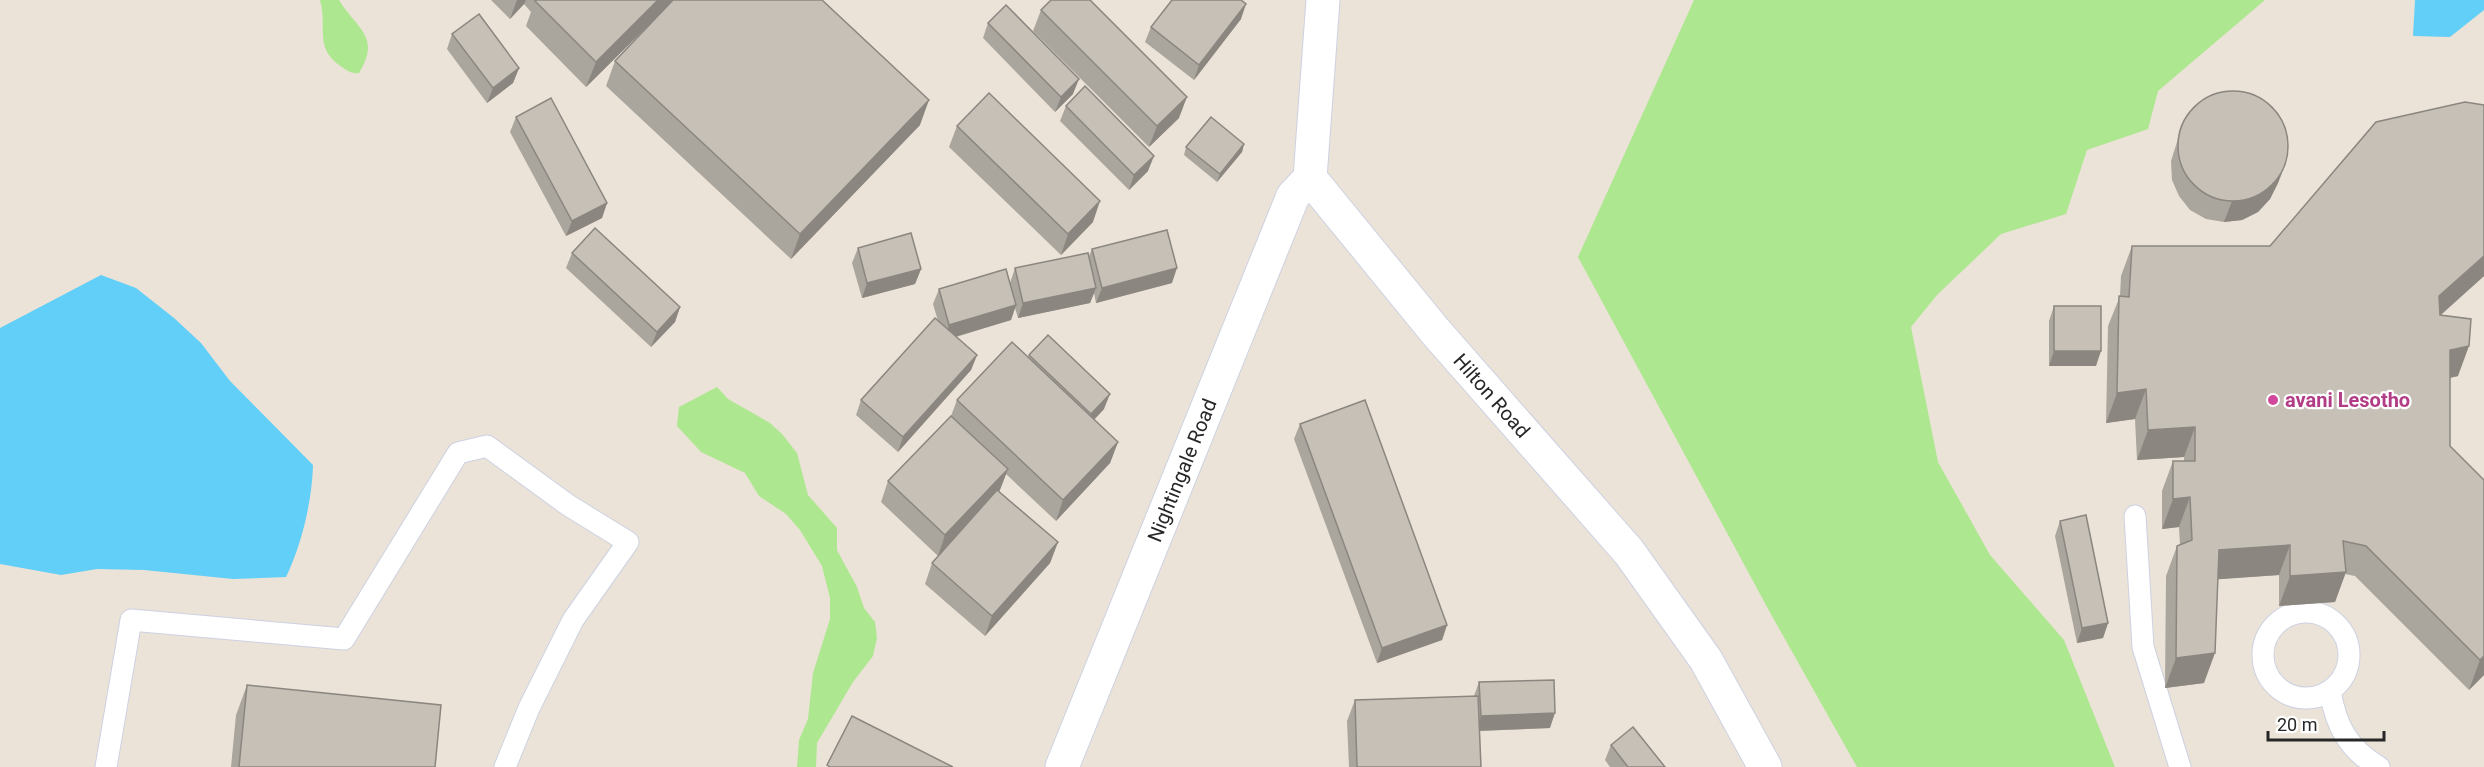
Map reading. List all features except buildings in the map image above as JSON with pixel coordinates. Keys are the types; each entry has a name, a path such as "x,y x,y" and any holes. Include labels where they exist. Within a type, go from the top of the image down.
{"street":[{"path":"1310,178 1323,0"},
{"name":"Nightingale Road","path":"1062,767 1293,196 1310,178"},
{"name":"Hilton Road","path":"1310,178 1435,331 1629,552 1706,660 1766,767"}],"lane":[{"path":"106,767 131,620 344,639 458,453 487,446 568,505 628,542 573,620 529,708 505,767"},
{"path":"2135,516 2143,647 2180,767"},
{"path":"2304,611 2322,614 2337,624 2347,638 2350,653 2348,669 2341,681 2330,691 2314,697 2296,697 2280,690 2269,677 2263,660 2264,643 2273,627 2287,616 2304,611"},
{"path":"2330,691 2334,715 2345,738 2361,756 2379,767"}],"green space":[{"path":"320,0 339,0 364,34 368,50 359,73 352,73 344,68 327,52 324,45"},
{"path":"1694,0 2265,0 2158,91 2148,129 2087,150 2066,214 2001,234 1937,295 1911,327 1938,462 1990,555 2064,640 2115,767 1857,767 1773,618 1578,257"},
{"path":"717,387 728,399 770,423 797,453 808,495 837,528 837,550 857,587 864,608 875,622 877,638 873,656 853,682 817,743 816,767 797,767 799,740 808,719 813,673 830,619 830,598 822,566 800,530 786,514 759,496 745,473 701,452 677,426 679,407"}],"water":[{"path":"2415,0 2484,0 2484,10 2450,37 2413,36"},
{"path":"101,275 136,288 174,318 201,343 230,381 313,465 311,493 305,522 297,551 286,577 233,579 144,570 97,569 61,575 0,564 0,328"}],"place":[{"name":"avani Lesotho","path":"2273,400"}]}
